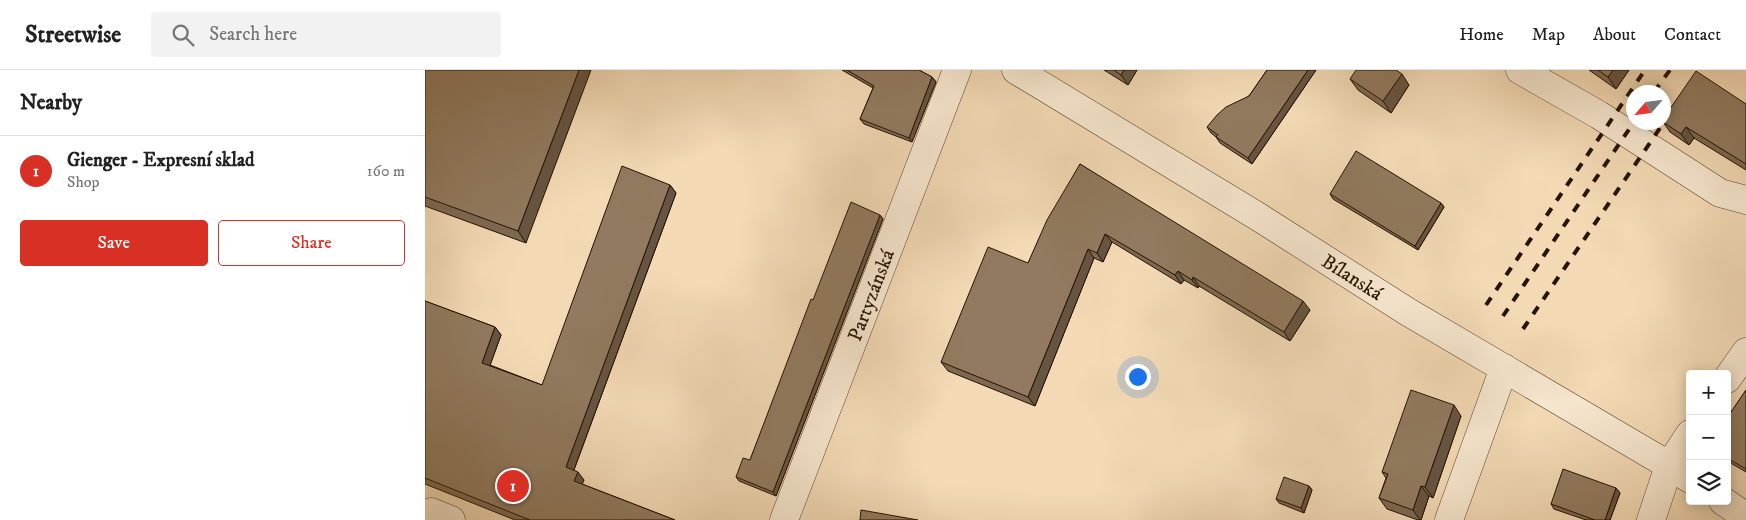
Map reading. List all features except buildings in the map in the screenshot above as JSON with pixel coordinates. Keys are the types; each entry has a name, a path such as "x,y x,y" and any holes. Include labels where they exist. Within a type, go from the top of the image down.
{"street":[{"name":"Partyzánská","path":"785,520 957,70"},
{"name":"Bílanská","path":"1017,70 1257,216 1408,312 1679,473"},
{"path":"1520,70 1610,122 1720,193 1746,200"},
{"path":"1731,373 1746,352"},
{"path":"1449,520 1504,368"},
{"path":"1651,520 1679,473 1686,448"},
{"path":"1729,505 1746,517"}],"railway":[{"path":"1486,305 1645,70"},
{"path":"1659,85 1670,70"},
{"path":"1503,316 1629,130"},
{"path":"1523,329 1659,130"}],"place":[{"name":"Gienger - Expresní sklad","path":"513,486"}]}
